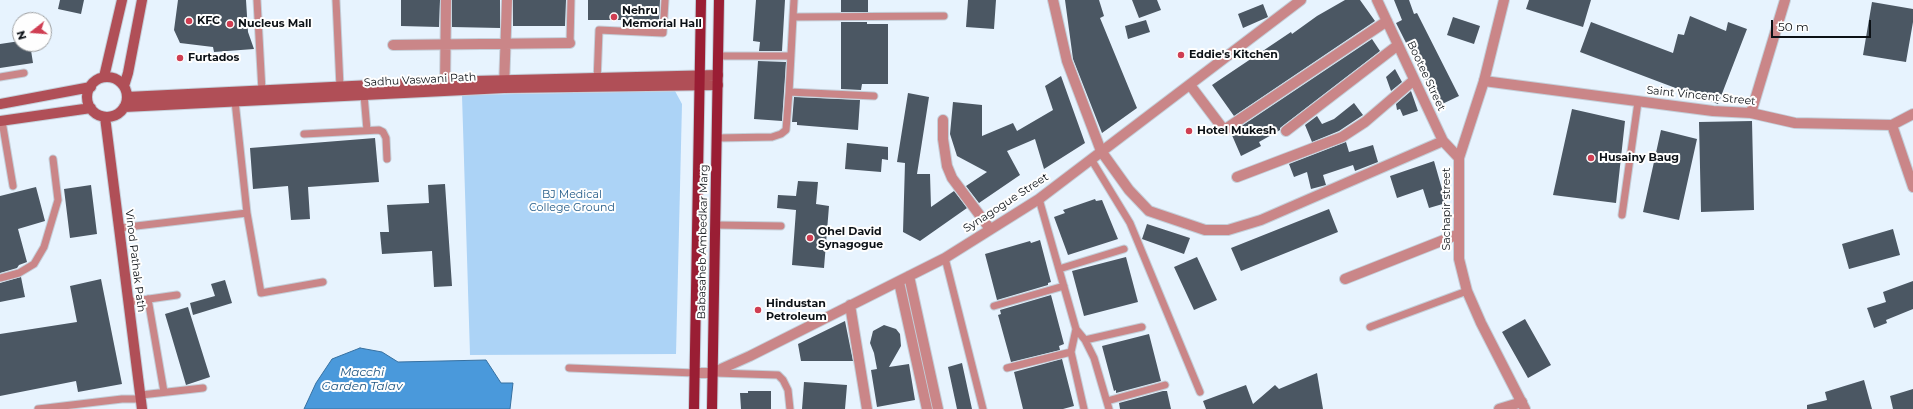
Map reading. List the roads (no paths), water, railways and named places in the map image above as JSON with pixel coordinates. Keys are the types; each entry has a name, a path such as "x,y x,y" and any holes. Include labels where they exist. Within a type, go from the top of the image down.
{"main road":[{"path":"104,77 122,0"},
{"path":"90,86 88,97 91,108 95,112 105,116 116,115 124,107 127,96 124,86 128,73 142,0"},
{"name":"Babasaheb Ambedkar Marg","path":"694,409 700,85 700,0"},
{"name":"Babasaheb Ambedkar Marg","path":"712,409 719,0"},
{"name":"Sadhu Vaswani Path","path":"127,96 340,87 597,82 700,75 718,80"},
{"path":"0,104 90,86 94,82 104,77 115,79 124,86"},
{"name":"Sadhu Vaswani Path","path":"597,82 700,85 718,80"},
{"name":"Sadhu Vaswani Path","path":"124,107 364,95 445,86"},
{"path":"1,121 91,108"},
{"name":"Vinod Pathak Path","path":"105,116 141,401"}],"street":[{"path":"445,86 446,0"},
{"path":"505,84 507,0"},
{"path":"1053,0 1067,61 1102,151 1129,190 1149,210 1205,230 1228,230 1261,220 1443,141"},
{"name":"Synagogue Street","path":"695,373 712,373 750,356 945,258 1038,198 1301,0"},
{"name":"Bootee Street","path":"1377,0 1443,141 1459,158"},
{"name":"Sachapir street","path":"1504,0 1484,81 1459,158 1459,259 1467,291 1481,323 1524,406"},
{"path":"1751,112 1785,0"},
{"path":"1190,85 1224,130 1387,21"},
{"path":"392,45 570,43"},
{"path":"1286,131 1398,45"},
{"path":"1237,177 1342,137 1365,122 1414,80"},
{"name":"Saint Vincent Street","path":"1484,81 1713,111 1751,112 1795,123 1892,125 1913,114"},
{"path":"943,120 943,139 947,166 952,178 990,229"},
{"path":"1892,125 1913,187"},
{"path":"1345,279 1459,234"},
{"path":"909,276 938,409"},
{"path":"898,282 927,409"},
{"path":"850,305 867,409"},
{"path":"1499,409 1524,406"}],"lane":[{"path":"257,0 262,91"},
{"path":"336,0 340,87"},
{"path":"570,43 572,0"},
{"path":"597,82 599,30 663,34 665,0"},
{"path":"717,138 772,137 781,134 786,130 794,0"},
{"path":"793,17 944,16"},
{"path":"718,56 791,56"},
{"path":"0,77 24,73"},
{"path":"789,92 874,96"},
{"path":"364,95 367,130"},
{"path":"235,101 247,212 261,293 323,282"},
{"path":"1622,215 1638,102"},
{"path":"1,121 13,186"},
{"path":"304,134 379,130 385,135 387,159"},
{"path":"0,161 8,159"},
{"path":"0,278 19,273 34,264 44,248 58,200 53,159"},
{"path":"1091,159 1130,223 1200,392"},
{"path":"1038,198 1076,329 1085,340 1094,358 1109,409"},
{"path":"119,228 247,212"},
{"path":"715,225 780,226"},
{"path":"1059,269 1124,249"},
{"path":"945,258 983,409"},
{"path":"994,306 1064,286"},
{"path":"1370,327 1467,291"},
{"path":"128,302 177,295"},
{"path":"148,299 164,392"},
{"path":"1085,340 1142,327"},
{"path":"1076,329 1071,352 1082,409"},
{"path":"1007,368 1071,352"},
{"path":"569,368 695,373"},
{"path":"712,373 778,375 783,380 788,390 790,409"},
{"path":"1107,401 1164,385"},
{"path":"38,409 122,399 141,401 164,392 204,388"}],"water":[{"name":"Macchi Garden Talav","path":"360,348 382,352 398,362 486,360 501,383 513,383 510,409 304,409 316,383 332,359"}],"place":[{"name":"Nehru Memorial Hall","path":"614,17"},
{"name":"KFC","path":"189,21"},
{"name":"Nucleus Mall","path":"230,24"},
{"name":"Eddie's Kitchen","path":"1181,55"},
{"name":"Furtados","path":"180,58"},
{"name":"Hotel Mukesh","path":"1189,131"},
{"name":"Husainy Baug","path":"1591,158"},
{"name":"Ohel David Synagogue","path":"810,238"},
{"name":"Hindustan Petroleum","path":"758,310"}],"park label":[{"name":"BJ Medical College Ground","path":"572,201"}]}
